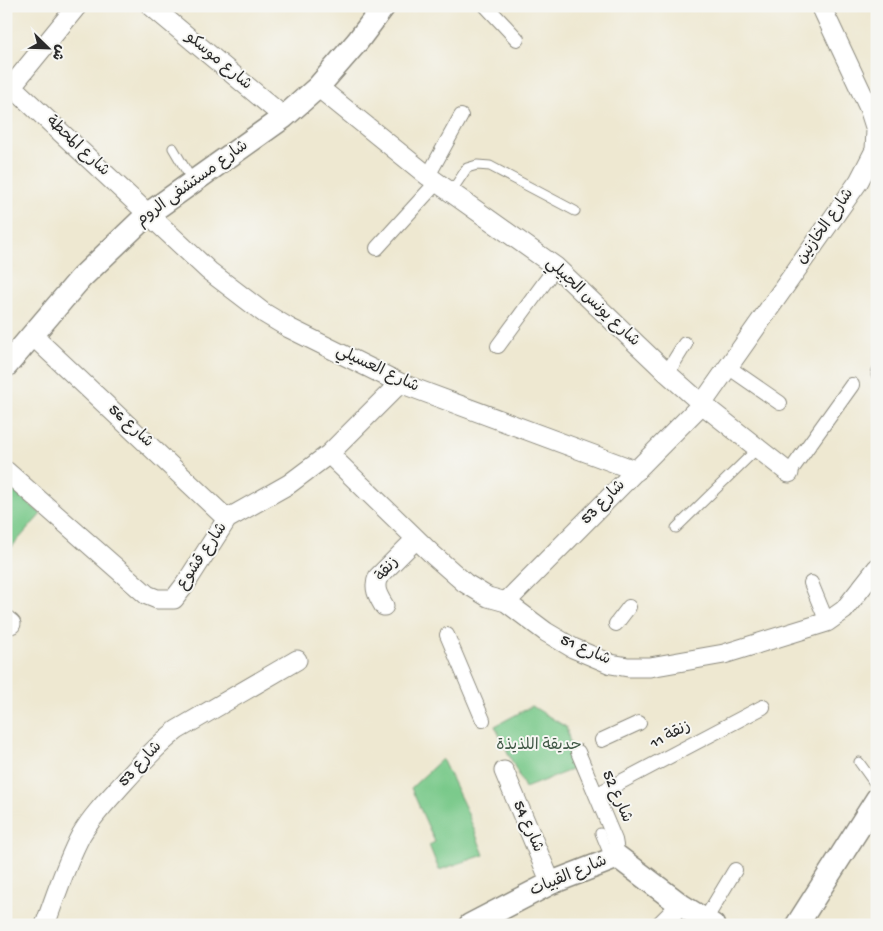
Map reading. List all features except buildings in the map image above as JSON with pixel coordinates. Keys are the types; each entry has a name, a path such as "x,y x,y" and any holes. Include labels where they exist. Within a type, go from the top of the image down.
{"street":[{"path":"8,87 77,6"},
{"name":"شارع موسكو","path":"151,6 284,117"},
{"name":"شارع مستشفى الروم","path":"6,366 81,278 148,214 284,117 318,87 357,42 384,6"},
{"path":"486,6 517,39"},
{"name":"شارع الخازنين","path":"702,404 859,180 875,150 876,130 869,108 821,6"},
{"name":"شارع المحطة","path":"8,87 148,214"},
{"name":"شارع يونس الجبيلي","path":"318,87 438,183 556,267 617,333 789,473"},
{"path":"377,248 438,183 461,116"},
{"name":"شارع العسيلي","path":"148,214 209,271 264,313 289,328 400,383 637,470"},
{"path":"498,346 556,267"},
{"name":"شارع 56","path":"33,336 227,519"},
{"path":"667,373 685,344"},
{"path":"728,367 780,403"},
{"name":"شارع قشوع","path":"6,471 147,595 157,599 174,599 227,519 289,484 329,454 400,383"},
{"path":"789,473 852,385"},
{"name":"شارع 53","path":"506,602 702,404"},
{"name":"شارع 51","path":"329,454 416,539 465,583 488,597 506,602 546,632 573,648 611,664 628,667 650,667 724,654 827,622 844,610 877,568"},
{"name":"زنقة","path":"384,606 375,587 378,577 416,539"},
{"path":"811,583 827,622"},
{"path":"616,624 629,607"},
{"path":"447,635 483,720"},
{"name":"شارع 53","path":"45,925 65,869 80,837 90,820 132,773 164,740 177,730 297,660"},
{"name":"زنقة 11","path":"596,795 763,707"},
{"path":"602,740 639,722"},
{"name":"شارع 52","path":"578,752 615,840 614,858"},
{"name":"شارع 54","path":"504,771 551,883"},
{"path":"797,925 877,799"},
{"name":"شارع القبيات","path":"470,925 551,883 614,858 681,905 709,922"},
{"path":"709,922 735,870"},
{"path":"661,925 681,905"}],"lane":[{"path":"173,148 193,182"},
{"path":"438,183 467,168 477,165 490,166 575,211"},
{"path":"676,528 758,448"},
{"path":"859,762 877,787"},
{"path":"600,833 614,858"}],"green space":[{"path":"6,483 41,514 9,550 6,547"},
{"name":"حديقة اللذيذة","path":"532,706 566,727 576,768 525,788 495,726"},
{"path":"442,759 466,809 484,855 439,870 429,845 435,842 411,788"}]}
